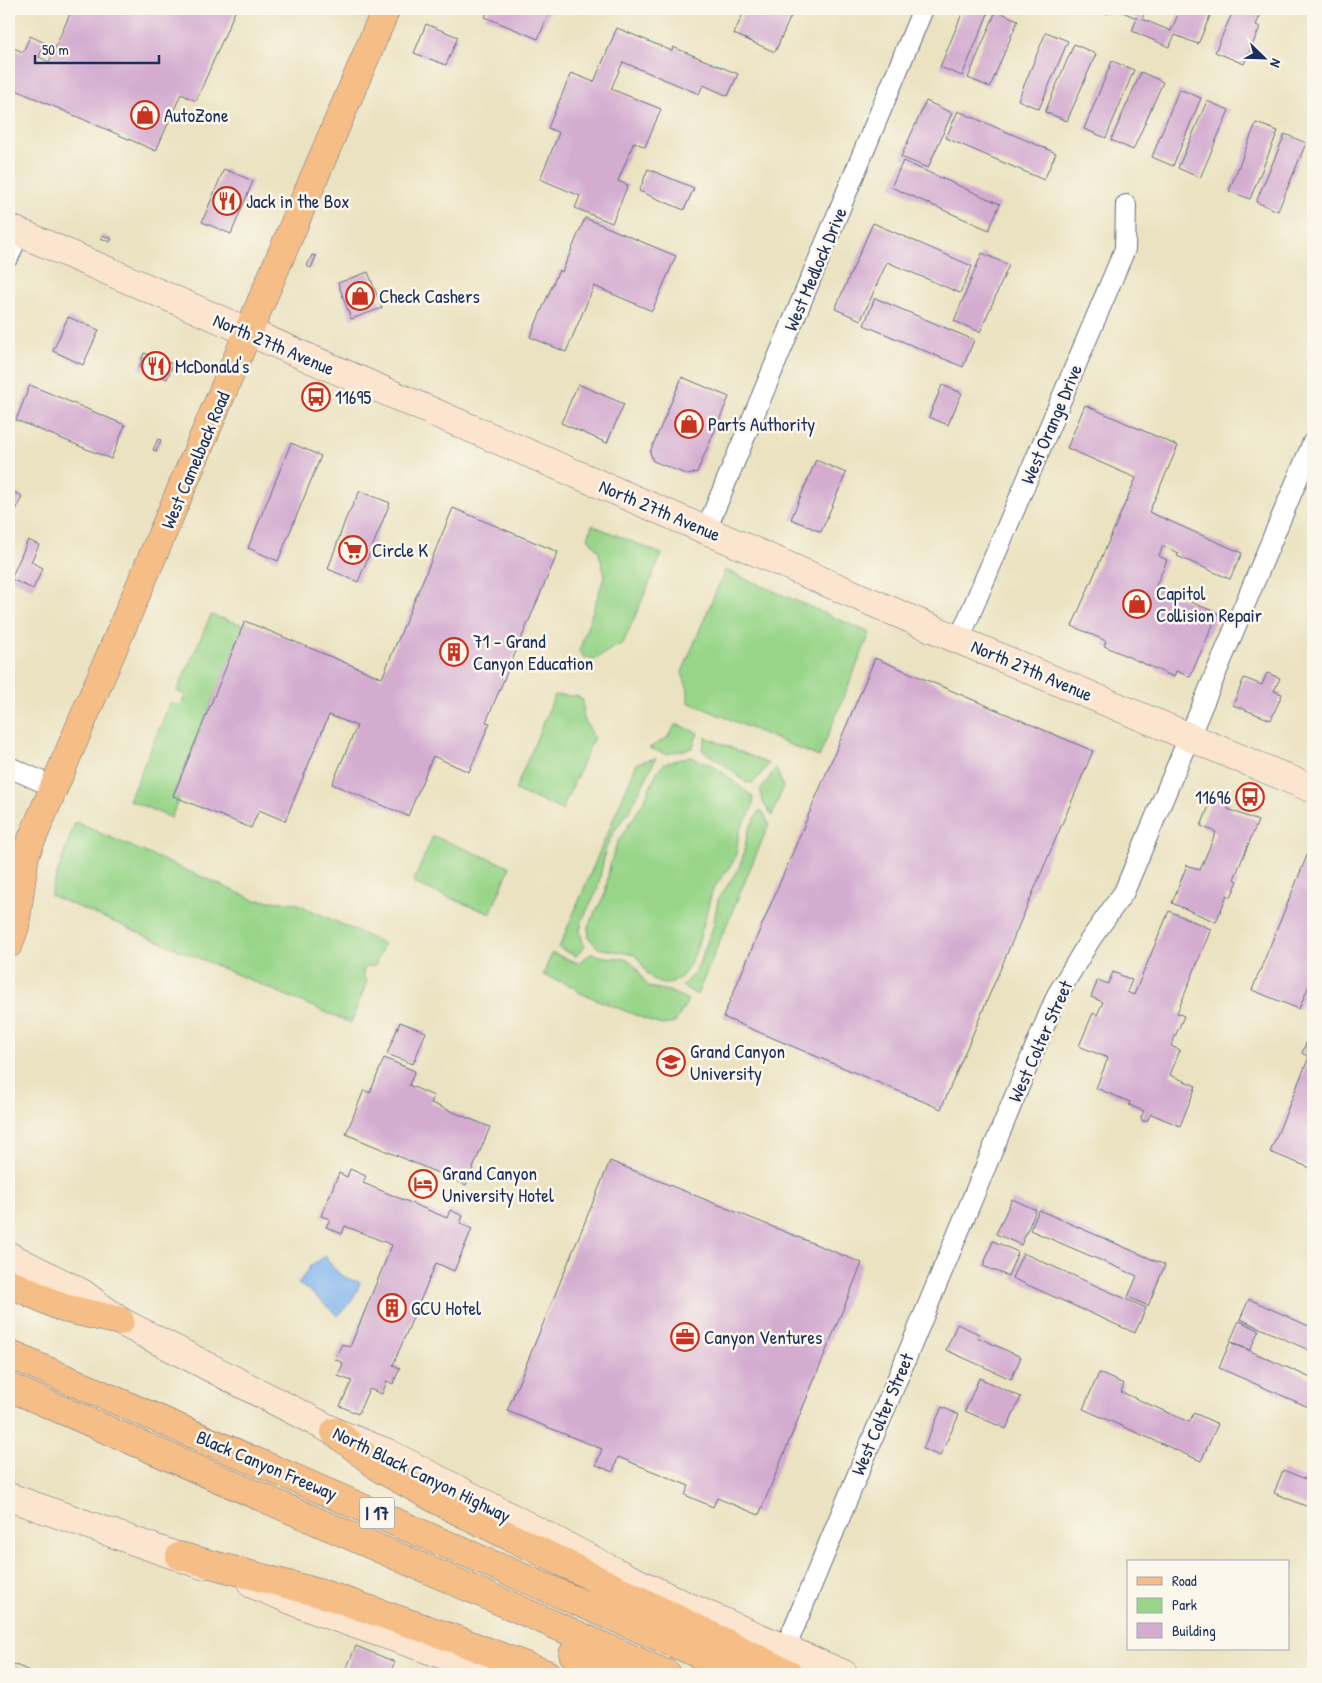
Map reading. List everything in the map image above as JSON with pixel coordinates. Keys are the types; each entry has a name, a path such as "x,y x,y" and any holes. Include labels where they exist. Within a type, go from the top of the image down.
{"main road":[{"name":"West Camelback Road","path":"9,944 15,927 17,865 54,786 249,334 386,9"},
{"name":"North 27th Avenue","path":"12,239 249,334 959,640 1313,789"},
{"name":"North Black Canyon Highway","path":"9,1256 82,1293 120,1320 335,1432 382,1469 452,1508 787,1662"},
{"path":"9,1283 63,1308 120,1320"},
{"name":"Black Canyon Freeway","path":"9,1354 744,1674"},
{"path":"9,1369 296,1498 704,1674"},
{"path":"9,1387 667,1674"},
{"path":"9,1406 618,1674"},
{"path":"9,1497 180,1556 320,1612 499,1674"},
{"path":"180,1556 327,1595 452,1638 547,1674"},
{"path":"787,1662 844,1674"}],"street":[{"name":"West Medlock Drive","path":"706,530 923,9"},
{"name":"West Orange Drive","path":"959,640 1125,249 1126,205"},
{"name":"West Colter Street","path":"787,1662 1057,995 1090,940 1124,892 1313,442"},
{"path":"9,767 54,786"}],"green space":[{"path":"592,525 662,554 622,646 614,647 594,660 585,658 579,651 605,575 598,550 588,538"},
{"path":"725,570 870,633 819,757 688,702 688,691 682,672"},
{"path":"211,615 244,625 173,795 179,798 171,818 129,800 170,703 181,706 185,695 177,691"},
{"path":"555,695 577,696 583,700 584,719 594,737 562,810 515,790"},
{"path":"676,724 698,733 692,748 666,754 649,748 667,738"},
{"path":"706,737 769,764 753,783 745,782 725,765 702,750"},
{"path":"690,757 714,766 752,796 753,804 739,831 734,860 714,888 710,898 696,951 679,979 667,984 650,977 635,955 598,948 589,938 588,926 605,894 610,865 617,843 643,803 657,772 665,763"},
{"path":"656,758 631,808 613,833 606,848 597,891 582,920 580,932 584,947 576,956 559,948 637,763"},
{"path":"776,768 783,787 772,816 763,802 760,791"},
{"path":"759,811 763,812 769,824 697,995 682,986 695,972 701,959 713,927 718,900 741,865 748,831"},
{"path":"75,822 255,900 296,903 384,944 375,966 368,966 364,969 363,976 367,981 351,1023 50,895"},
{"path":"433,836 510,867 490,914 413,883"},
{"path":"552,953 578,963 592,953 630,961 649,987 669,991 688,1000 675,1023 662,1025 655,1023 578,992 572,986 543,975"}],"water":[{"path":"326,1256 339,1274 360,1282 354,1296 338,1316 307,1289 298,1284 311,1265"}],"building":[{"path":"72,9 236,9 196,101 181,94 156,151 9,87 9,46 23,52 30,36 45,43 39,57 49,62"},
{"path":"489,9 551,9 538,39 485,17"},
{"path":"745,9 794,9 775,52 734,34"},
{"path":"964,9 990,9 962,76 940,67"},
{"path":"1097,9 1110,9 1108,14"},
{"path":"1115,9 1146,9 1142,19 1171,31 1179,12 1184,14 1187,9 1213,9 1198,44 1175,35 1169,47 1132,31 1137,18"},
{"path":"1234,9 1263,9 1256,25 1260,27 1244,64 1215,52"},
{"path":"996,11 1018,20 990,87 968,78"},
{"path":"426,24 458,37 446,65 414,53"},
{"path":"617,28 672,51 673,47 738,74 728,96 703,85 699,94 623,62 611,89 661,109 645,147 634,142 618,181 628,185 612,223 575,208 580,196 540,179 559,133 548,128 571,73 594,82"},
{"path":"1046,32 1068,41 1039,109 1018,100"},
{"path":"1074,44 1096,54 1067,121 1045,112"},
{"path":"1112,61 1134,70 1106,138 1084,129"},
{"path":"1141,72 1163,82 1133,150 1111,140"},
{"path":"1179,89 1201,98 1173,166 1152,157"},
{"path":"926,101 952,113 928,168 901,157"},
{"path":"1207,101 1229,110 1200,178 1178,168"},
{"path":"958,111 1056,153 1044,180 946,138"},
{"path":"1256,123 1278,131 1250,199 1229,191"},
{"path":"1285,134 1306,143 1278,211 1256,202"},
{"path":"903,161 1000,204 989,230 891,187"},
{"name":"Jack in the Box","path":"224,169 253,181 231,234 202,222"},
{"path":"648,169 694,188 684,210 639,191"},
{"path":"585,218 676,256 652,311 594,286 566,352 530,337 559,270 562,272"},
{"path":"873,223 972,266 960,293 887,262 861,320 835,309"},
{"path":"102,235 112,239 110,242 101,238"},
{"path":"982,253 1009,265 980,332 954,321"},
{"path":"312,255 316,256 311,268 307,266"},
{"name":"Check Cashers","path":"368,272 382,308 351,319 338,283"},
{"path":"875,298 974,340 963,367 864,325"},
{"path":"68,317 99,330 83,365 53,351"},
{"name":"McDonald's","path":"144,353 173,364 167,379 139,368"},
{"name":"Parts Authority","path":"682,377 729,397 697,472 688,475 653,461 650,452"},
{"path":"578,384 624,404 607,443 561,423"},
{"path":"30,385 125,425 111,459 16,420"},
{"path":"942,385 962,393 948,425 929,417"},
{"path":"307,391 318,396 317,399 306,395"},
{"path":"1085,405 1178,446 1149,512 1242,553 1230,579 1177,556 1179,553 1163,546 1159,556 1167,560 1155,588 1218,613 1190,677 1176,671 1174,677 1104,646 1106,641 1072,626 1136,478 1067,448"},
{"path":"158,439 161,440 156,451 153,450"},
{"path":"291,443 321,456 278,561 248,548"},
{"path":"816,460 846,473 821,532 791,519"},
{"path":"9,490 22,496 9,526"},
{"name":"Circle K","path":"360,491 390,503 358,582 328,569 346,518"},
{"name":"71 - Grand Canyon Education","path":"453,508 558,552 486,722 490,723 469,772 433,756 408,816 332,784 357,726 329,715 285,821 259,810 251,828 173,796 245,621 382,678"},
{"path":"28,540 39,545 31,562 43,568 33,589 11,579"},
{"path":"875,658 1093,751 941,1109 723,1017"},
{"path":"1267,673 1280,678 1274,691 1282,694 1271,720 1233,705 1244,678 1262,685"},
{"path":"1249,794 1258,797 1256,802 1247,798"},
{"path":"1213,796 1230,804 1228,809 1258,821 1234,879 1238,881 1231,897 1227,895 1216,922 1172,903 1187,865 1200,870 1216,832 1201,826"},
{"path":"1313,841 1313,976 1299,1009 1252,990"},
{"path":"1169,911 1211,929 1177,1013 1184,1016 1171,1046 1180,1050 1170,1075 1196,1086 1180,1126 1151,1114 1147,1121 1142,1121 1141,1117 1144,1111 1129,1105 1130,1102 1096,1088 1108,1058 1079,1046 1093,1013 1097,1015 1103,1002 1091,997 1098,980 1108,984 1113,972 1132,980 1127,992 1134,995"},
{"path":"400,1022 426,1032 413,1064 387,1054"},
{"path":"1313,1027 1313,1169 1270,1152 1309,1057 1302,1053"},
{"path":"384,1058 415,1071 409,1085 434,1096 431,1103 490,1127 466,1185 346,1134 364,1090 370,1093"},
{"name":"Canyon Ventures","path":"610,1161 862,1263 759,1515 717,1498 713,1507 685,1495 689,1486 618,1457 613,1472 596,1465 602,1449 507,1411"},
{"name":"GCU Hotel","path":"350,1169 366,1176 363,1183 447,1218 450,1210 463,1216 460,1223 472,1229 454,1271 436,1263 393,1365 400,1368 393,1384 387,1381 382,1394 369,1389 358,1414 340,1406 352,1381 338,1376 343,1363 335,1359 342,1344 350,1347 392,1245 345,1226 342,1234 326,1227 330,1219 321,1216 339,1173 347,1177"},
{"path":"1012,1199 1036,1210 1021,1245 996,1234"},
{"path":"1039,1210 1165,1265 1148,1306 1128,1297 1137,1276 1030,1230"},
{"path":"993,1241 1018,1252 1008,1276 983,1266"},
{"path":"1023,1253 1146,1308 1135,1333 1012,1278"},
{"path":"1249,1299 1313,1328 1313,1352 1240,1319"},
{"path":"1239,1321 1259,1330 1250,1350 1230,1341"},
{"path":"957,1324 979,1334 977,1337 1021,1357 1011,1379 946,1350"},
{"path":"1230,1342 1313,1379 1313,1409 1219,1368"},
{"path":"1099,1373 1124,1384 1121,1392 1189,1422 1194,1413 1218,1424 1201,1461 1083,1409"},
{"path":"979,1378 1021,1397 1006,1429 965,1411"},
{"path":"942,1407 959,1415 940,1456 923,1449"},
{"path":"1283,1470 1313,1482 1313,1509 1274,1493"},
{"path":"356,1646 395,1662 389,1674 344,1674"},
{"path":"9,1662 36,1674 9,1674"}],"place":[{"name":"AutoZone","path":"145,115"},
{"name":"Jack in the Box","path":"227,201"},
{"name":"Check Cashers","path":"360,296"},
{"name":"McDonald's","path":"156,366"},
{"name":"11695","path":"316,397"},
{"name":"Parts Authority","path":"689,424"},
{"name":"Circle K","path":"353,550"},
{"name":"Capitol Collision Repair","path":"1137,604"},
{"name":"71 - Grand Canyon Education","path":"454,652"},
{"name":"11696","path":"1250,797"},
{"name":"Grand Canyon University","path":"671,1062"},
{"name":"Grand Canyon University Hotel","path":"423,1184"},
{"name":"GCU Hotel","path":"392,1308"},
{"name":"Canyon Ventures","path":"685,1337"}]}
